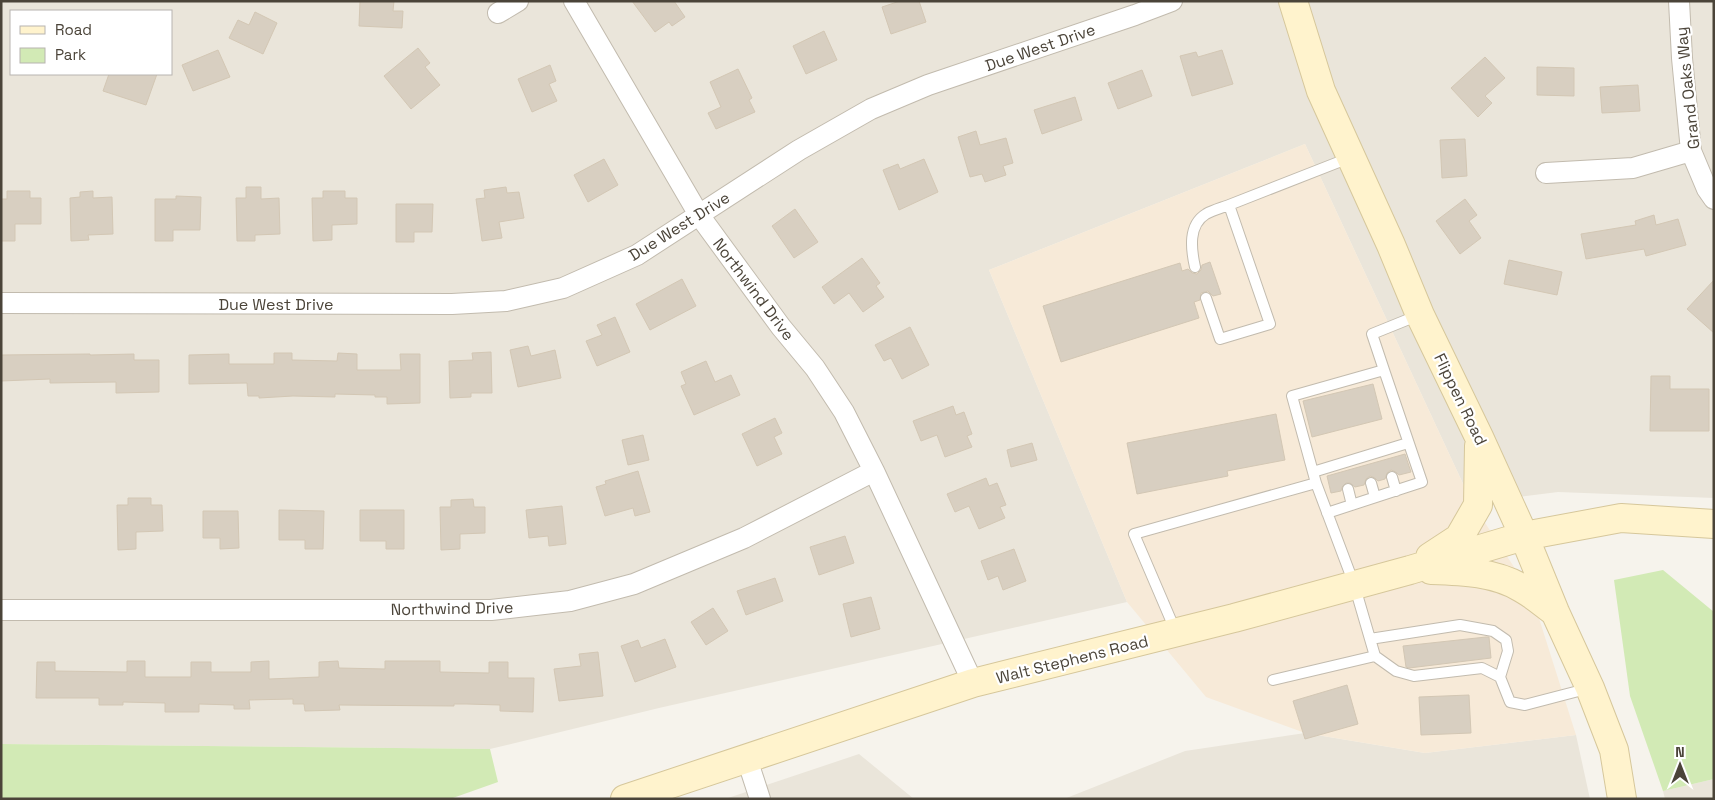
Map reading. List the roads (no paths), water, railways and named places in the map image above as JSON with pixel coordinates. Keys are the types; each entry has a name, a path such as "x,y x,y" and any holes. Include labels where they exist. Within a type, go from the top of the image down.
{"street":[{"path":"498,13 518,1"},
{"name":"Northwind Drive","path":"574,1 699,215 781,327 815,368 844,412 874,471 973,684"},
{"name":"Due West Drive","path":"1,303 452,304 506,301 563,288 637,254 799,150 871,109 928,85 1135,16 1172,1"},
{"name":"Flippen Road","path":"1292,1 1321,91 1391,244 1420,315 1524,536 1555,612 1590,688 1614,750 1622,799"},
{"name":"Grand Oaks Way","path":"1679,1 1682,58 1691,151 1707,190 1714,199"},
{"path":"1546,173 1633,168 1691,151"},
{"path":"1410,570 1458,538 1478,505 1479,437"},
{"name":"Northwind Drive","path":"1,610 491,610 570,601 634,584 744,538 874,471"},
{"name":"Walt Stephens Road","path":"625,799 973,684 1234,618 1410,570 1524,536 1620,518 1714,524"},
{"path":"1410,570 1486,574 1506,580 1523,589 1555,612"},
{"path":"747,759 760,799"}],"lane":[{"path":"1195,267 1191,251 1192,238 1199,219 1206,214 1350,157"},
{"path":"1206,298 1220,339 1270,324 1229,205"},
{"path":"1327,513 1422,482 1372,334 1420,315"},
{"path":"1384,370 1292,396 1316,483 1354,584 1375,656 1396,670 1414,676 1482,668 1500,677"},
{"path":"1313,472 1365,461 1386,454 1408,443"},
{"path":"1392,477 1396,491"},
{"path":"1176,633 1134,534 1316,483"},
{"path":"1371,483 1375,497"},
{"path":"1348,489 1352,505"},
{"path":"1370,639 1460,625 1493,631 1506,640 1508,651 1500,677 1510,702 1525,705 1590,688"},
{"path":"1273,680 1375,656"}]}
